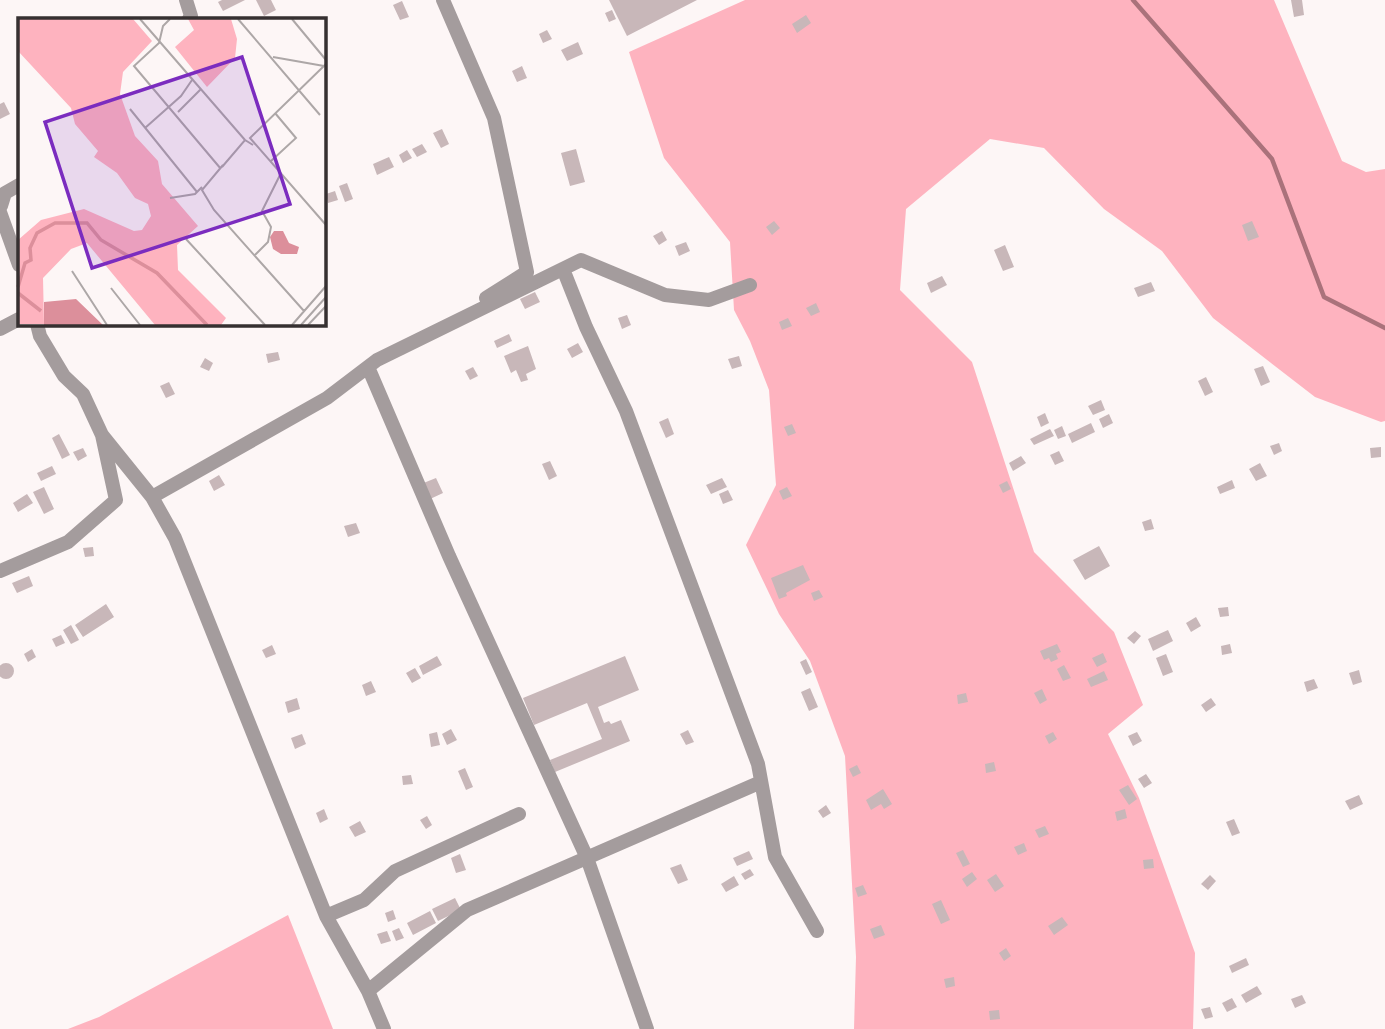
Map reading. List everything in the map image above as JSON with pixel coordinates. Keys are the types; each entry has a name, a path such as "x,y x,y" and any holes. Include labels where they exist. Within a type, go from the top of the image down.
{"street":[{"path":"186,0 190,18"},
{"path":"344,388 527,272 494,118 443,0"},
{"path":"1,206 5,193 18,186"},
{"path":"0,212 18,262"},
{"path":"152,497 327,398 377,359 581,260 664,295 709,300 750,285"},
{"path":"563,269 586,327 625,411 758,764 775,856 817,931"},
{"path":"0,329 18,320"},
{"path":"0,571 68,542 116,500 102,435 83,394 64,376 40,336 38,326"},
{"path":"368,367 449,556 587,858 647,1029"},
{"path":"102,435 152,497 175,538 326,916 368,991 384,1029"},
{"path":"368,991 467,910 761,782"},
{"path":"326,916 364,900 395,871 519,814"}],"shaded area":[{"path":"745,0 1274,0 1342,161 1366,172 1385,169 1385,421 1381,422 1315,397 1213,318 1162,251 1104,209 1044,148 990,139 906,209 900,290 972,362 1034,552 1114,632 1143,705 1108,734 1139,798 1195,953 1193,1029 854,1029 856,957 845,756 810,661 779,614 746,545 776,485 769,390 750,341 734,310 730,242 664,158 629,52"},
{"path":"288,915 333,1029 68,1029 99,1017"}],"building":[{"path":"245,0 223,11 218,2"},
{"path":"256,0 271,0 276,10 264,16"},
{"path":"609,0 697,0 627,36"},
{"path":"1291,0 1302,0 1304,15 1294,17"},
{"path":"402,1 409,17 400,20 393,5"},
{"path":"612,10 616,19 609,22 605,13"},
{"path":"806,15 811,23 797,33 792,24"},
{"path":"547,30 552,39 543,43 539,34"},
{"path":"578,42 583,54 567,61 561,50"},
{"path":"522,66 527,78 517,82 512,71"},
{"path":"4,102 10,114 0,119 0,104"},
{"path":"442,129 449,144 441,148 433,133"},
{"path":"422,144 427,152 417,157 412,149"},
{"path":"576,149 585,182 570,186 561,153"},
{"path":"407,150 412,158 403,163 399,155"},
{"path":"389,157 394,167 377,175 373,164"},
{"path":"347,183 353,199 345,202 339,186"},
{"path":"335,191 338,200 328,203 326,194"},
{"path":"774,221 780,228 772,235 766,227"},
{"path":"1252,221 1259,237 1248,241 1242,225"},
{"path":"662,231 667,240 659,245 653,236"},
{"path":"686,242 690,251 679,256 675,246"},
{"path":"1005,245 1014,267 1003,271 994,250"},
{"path":"942,276 947,285 931,293 927,283"},
{"path":"1151,282 1155,291 1138,297 1134,288"},
{"path":"535,292 540,302 525,309 520,299"},
{"path":"816,303 820,312 811,316 806,308"},
{"path":"627,315 631,325 622,329 618,318"},
{"path":"788,318 792,326 782,330 779,322"},
{"path":"509,334 512,341 497,348 494,341"},
{"path":"578,343 583,352 572,358 567,349"},
{"path":"528,346 536,369 526,374 528,380 521,382 516,370 511,373 504,356"},
{"path":"278,352 280,360 268,363 266,354"},
{"path":"739,356 742,366 732,369 728,359"},
{"path":"205,358 213,363 209,371 200,367"},
{"path":"1263,366 1270,382 1261,386 1254,369"},
{"path":"473,367 478,376 470,380 465,371"},
{"path":"1206,377 1213,392 1205,396 1198,381"},
{"path":"169,382 175,394 166,398 160,386"},
{"path":"1101,400 1105,410 1093,415 1088,406"},
{"path":"1045,413 1049,423 1041,427 1037,417"},
{"path":"1109,414 1113,423 1103,428 1099,419"},
{"path":"668,418 674,434 666,438 659,422"},
{"path":"1091,423 1095,432 1072,443 1068,434"},
{"path":"792,424 796,433 788,436 784,427"},
{"path":"1062,426 1066,436 1058,439 1054,430"},
{"path":"1050,429 1054,436 1034,445 1030,439"},
{"path":"59,434 70,455 62,459 52,438"},
{"path":"1279,443 1282,451 1274,455 1270,446"},
{"path":"1381,447 1381,457 1371,458 1370,448"},
{"path":"83,448 87,456 78,461 73,452"},
{"path":"1059,451 1064,461 1055,465 1050,455"},
{"path":"1021,456 1026,463 1013,471 1009,463"},
{"path":"550,461 557,476 549,480 542,464"},
{"path":"1260,463 1267,476 1256,481 1249,469"},
{"path":"52,466 56,474 41,481 37,473"},
{"path":"219,475 225,485 214,491 209,481"},
{"path":"436,478 443,493 428,500 421,484"},
{"path":"722,478 727,487 711,494 706,485"},
{"path":"1232,480 1235,488 1220,494 1217,487"},
{"path":"1007,481 1011,489 1003,493 999,485"},
{"path":"44,487 54,509 44,514 33,492"},
{"path":"787,487 792,496 783,500 779,491"},
{"path":"728,490 733,500 723,504 719,494"},
{"path":"27,494 33,503 18,512 13,503"},
{"path":"1151,519 1154,529 1145,531 1142,522"},
{"path":"356,523 360,533 348,537 344,526"},
{"path":"1099,546 1110,566 1085,580 1073,560"},
{"path":"93,547 94,556 85,557 83,548"},
{"path":"803,565 810,580 779,599 771,578"},
{"path":"29,576 33,586 17,593 12,583"},
{"path":"819,590 823,597 814,601 811,593"},
{"path":"106,604 114,617 83,637 75,625"},
{"path":"1228,607 1229,616 1220,617 1218,608"},
{"path":"1196,617 1201,626 1191,632 1186,623"},
{"path":"71,625 79,640 71,644 63,630"},
{"path":"1168,630 1173,641 1153,651 1148,639"},
{"path":"1135,631 1141,636 1134,644 1127,638"},
{"path":"61,635 65,643 56,647 52,639"},
{"path":"1057,644 1061,652 1056,654 1058,659 1051,662 1049,658 1044,660 1040,651"},
{"path":"1230,644 1232,653 1222,655 1221,646"},
{"path":"272,645 276,654 266,658 262,650"},
{"path":"32,649 36,657 28,662 24,654"},
{"path":"1103,653 1107,662 1097,667 1092,658"},
{"path":"1166,654 1173,672 1163,676 1156,658"},
{"path":"437,656 442,665 423,675 419,666"},
{"path":"625,656 639,690 598,707 604,723 609,721 611,724 621,720 630,741 555,772 550,760 602,739 587,703 534,725 523,698"},
{"path":"806,659 812,672 806,675 800,662"},
{"path":"6,663 13,668 12,677 0,677 0,665"},
{"path":"1064,665 1071,678 1063,681 1057,669"},
{"path":"415,668 421,678 412,683 406,673"},
{"path":"1359,670 1362,682 1353,685 1349,673"},
{"path":"1104,671 1108,680 1091,687 1087,679"},
{"path":"1314,679 1318,688 1307,692 1304,682"},
{"path":"371,681 376,692 366,696 362,685"},
{"path":"810,688 818,707 809,711 801,692"},
{"path":"1042,689 1047,700 1040,704 1034,693"},
{"path":"966,693 968,702 958,704 957,695"},
{"path":"297,698 300,709 288,713 285,702"},
{"path":"1211,698 1216,705 1206,712 1201,705"},
{"path":"451,729 457,740 447,745 442,734"},
{"path":"688,730 694,742 686,745 680,734"},
{"path":"437,732 440,745 431,747 429,734"},
{"path":"1053,732 1057,739 1049,744 1045,736"},
{"path":"1137,732 1142,741 1133,746 1128,736"},
{"path":"302,734 306,744 295,749 291,738"},
{"path":"994,762 996,771 986,773 985,764"},
{"path":"857,765 861,773 853,777 849,769"},
{"path":"465,768 473,787 466,790 458,771"},
{"path":"1146,774 1152,783 1144,788 1138,779"},
{"path":"411,775 413,784 403,785 402,776"},
{"path":"1128,785 1137,799 1129,805 1119,790"},
{"path":"883,789 892,804 884,809 881,804 871,810 866,800"},
{"path":"1359,795 1363,804 1350,810 1345,801"},
{"path":"826,805 831,813 823,818 818,811"},
{"path":"324,809 328,819 320,823 316,813"},
{"path":"1125,809 1127,818 1117,821 1115,812"},
{"path":"427,816 432,825 426,829 420,820"},
{"path":"1234,819 1240,833 1232,836 1226,822"},
{"path":"360,821 366,832 355,837 349,827"},
{"path":"1045,826 1049,834 1039,838 1035,830"},
{"path":"1024,843 1027,851 1018,855 1014,847"},
{"path":"963,850 970,864 963,867 956,853"},
{"path":"749,851 753,859 737,866 733,858"},
{"path":"460,854 466,870 456,873 451,858"},
{"path":"1153,859 1154,868 1144,869 1143,860"},
{"path":"681,864 688,880 678,884 670,868"},
{"path":"750,869 754,875 745,880 741,874"},
{"path":"972,872 977,879 967,887 962,879"},
{"path":"996,874 1004,886 995,892 987,880"},
{"path":"1210,875 1216,881 1208,890 1201,884"},
{"path":"734,876 739,885 726,892 721,884"},
{"path":"863,885 867,894 858,897 855,888"},
{"path":"455,898 461,910 438,921 432,909"},
{"path":"941,900 950,920 941,924 932,904"},
{"path":"393,910 396,919 388,922 385,913"},
{"path":"430,911 436,923 413,935 407,923"},
{"path":"1062,917 1068,925 1054,935 1048,926"},
{"path":"881,925 885,935 874,939 870,929"},
{"path":"399,928 404,938 396,941 392,931"},
{"path":"387,931 391,941 381,944 377,934"},
{"path":"1006,948 1011,956 1004,961 999,953"},
{"path":"1246,958 1249,965 1232,973 1229,966"},
{"path":"954,977 955,986 946,988 944,979"},
{"path":"1257,986 1262,994 1246,1003 1241,995"},
{"path":"1302,995 1306,1003 1295,1008 1291,999"},
{"path":"1232,998 1237,1007 1227,1012 1222,1003"},
{"path":"1210,1007 1213,1017 1205,1019 1201,1009"},
{"path":"999,1010 1000,1019 990,1020 989,1011"}],"waterway":[{"path":"1133,0 1272,159 1324,297 1385,328"}]}
